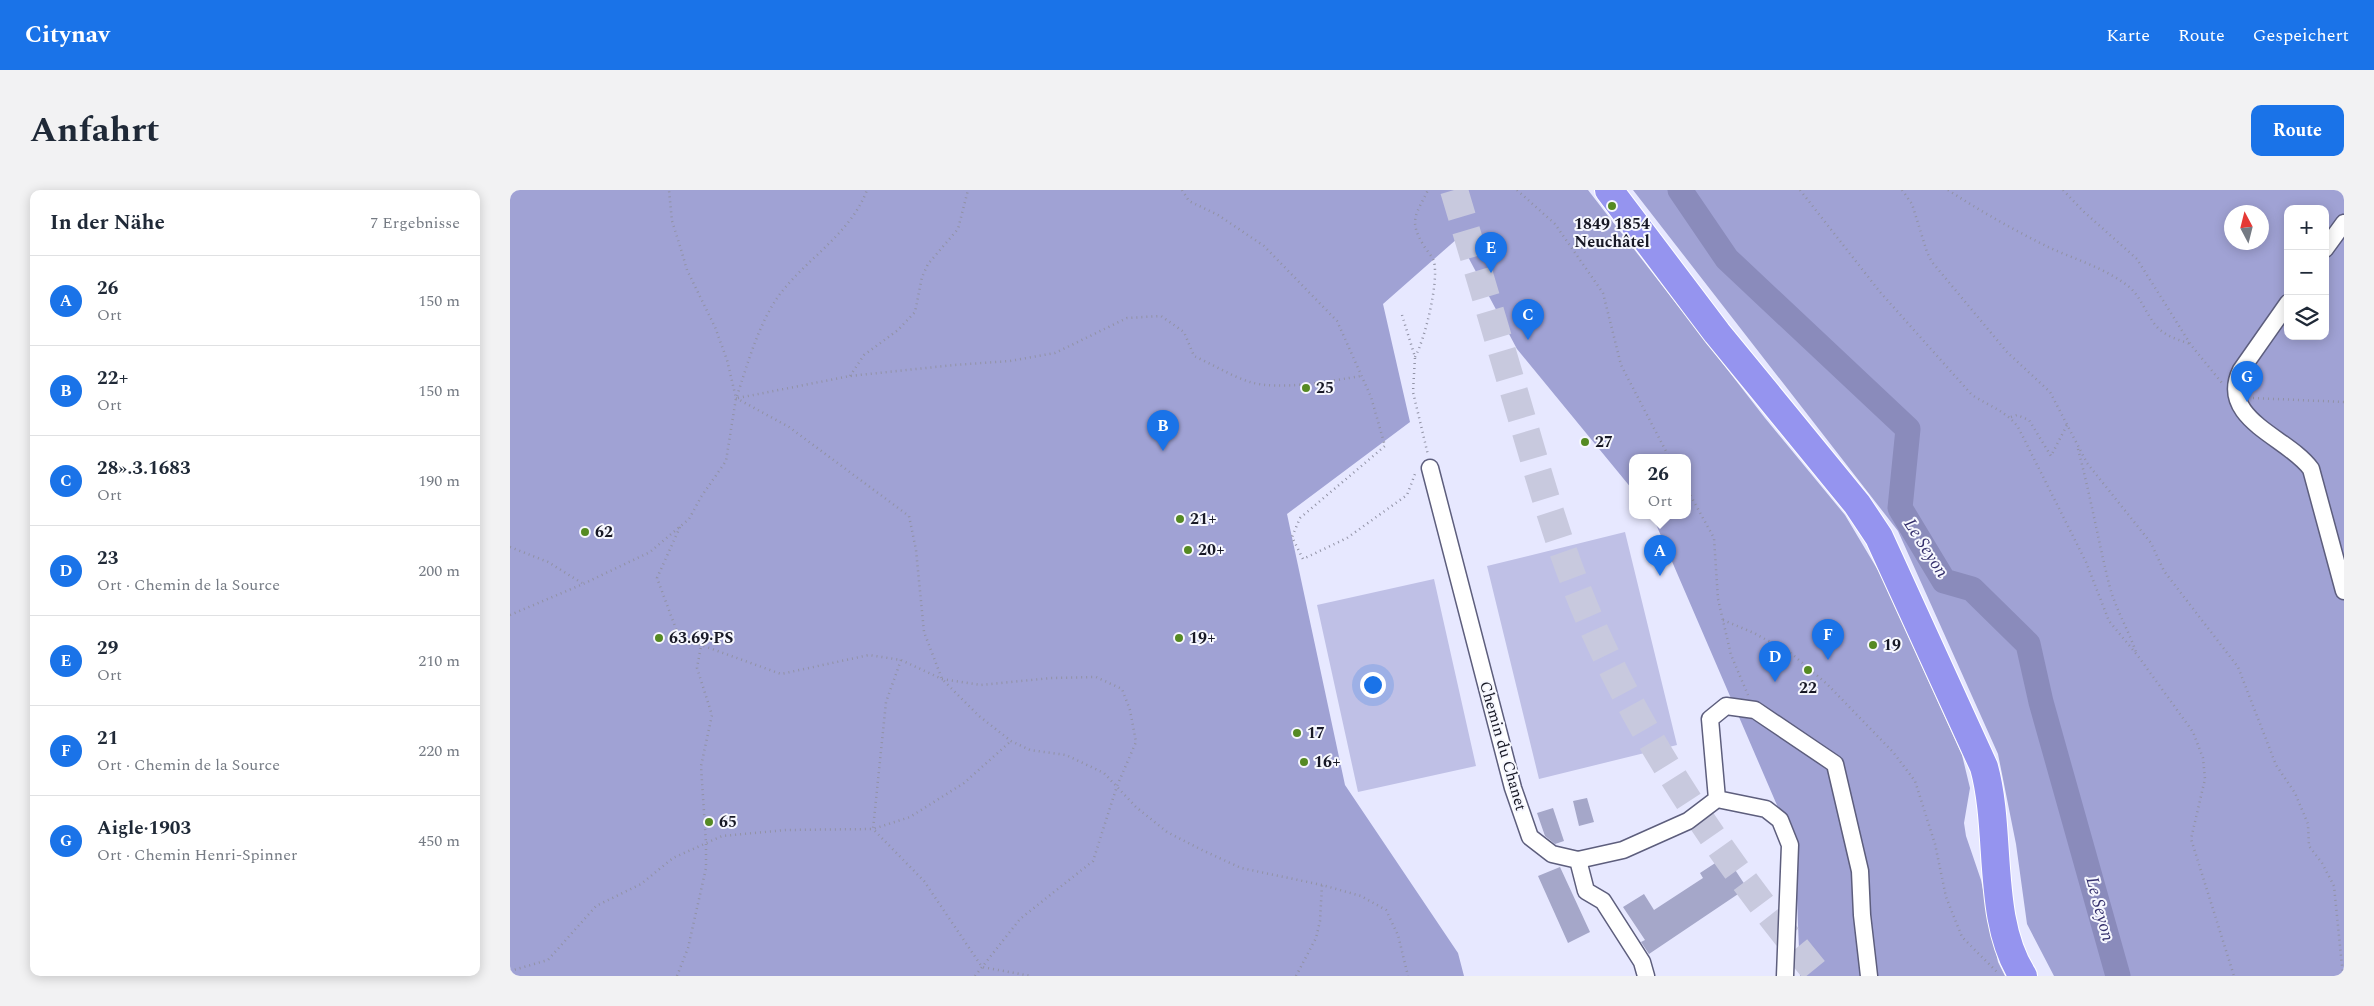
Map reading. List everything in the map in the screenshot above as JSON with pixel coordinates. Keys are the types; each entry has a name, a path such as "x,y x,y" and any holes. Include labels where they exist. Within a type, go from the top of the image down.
{"highway":[{"path":"1609,190 1677,282 1857,504 1879,537 1984,767 1991,799 2001,908 2008,946 2023,976"}],"street":[{"path":"2329,244 2344,223"},
{"path":"2284,309 2241,370 2237,378 2236,394 2246,415 2299,455 2311,469 2344,591"},
{"name":"Chemin du Chanet","path":"1430,468 1513,788 1530,837 1552,854 1578,860"},
{"path":"1717,799 1710,719 1726,706 1754,710 1835,764 1860,871 1862,915 1869,976"},
{"path":"1646,976 1642,962 1604,901 1586,891 1578,860 1623,850 1688,821 1717,799 1766,809 1780,820 1790,845 1785,976"}],"path":[{"path":"669,190 672,221 687,270 715,327 727,360 736,398 789,427 909,516 916,550 924,632 942,679 979,716 1011,741 1030,750 1066,755 1104,773 1136,807 1167,832 1241,868 1322,885 1361,896 1386,910 1398,935 1408,976"},
{"path":"510,615 583,584 650,552 689,520 701,497 726,461 736,398 752,350 783,290 845,229 867,190"},
{"path":"850,376 864,355 898,330 915,312 922,278 928,264 958,229 968,190"},
{"path":"1182,190 1189,201 1218,215 1264,246 1337,321 1371,397 1385,446 1300,518 1292,537 1303,559 1347,538 1407,494 1420,462 1430,468"},
{"path":"1428,190 1413,220 1422,243 1434,261 1435,278 1426,323 1415,357 1412,392 1430,468"},
{"path":"1517,190 1555,224 1603,292 1621,365 1667,454"},
{"path":"1800,190 1880,292 1972,394 2010,417 2018,427 2086,562 2109,621 2138,656 2193,732 2203,758 2205,779 2190,839 2234,976"},
{"path":"1902,190 1912,204 1926,252 1932,262 2007,352 2050,392 2087,464 2151,543 2164,571 2238,667 2276,765 2295,794 2308,824 2309,846 2334,886 2343,976"},
{"path":"1948,190 2046,246 2114,277 2136,294 2158,328 2166,334 2191,345"},
{"path":"2063,190 2083,212 2137,259 2191,345 2224,386 2236,394 2271,400 2344,402"},
{"path":"736,398 850,376 954,365 1010,362 1055,352 1127,318 1161,316 1184,332 1194,356 1251,382 1277,385 1318,383 1361,376"},
{"path":"1402,316 1415,357"},
{"path":"2010,417 2017,415 2029,420 2052,456 2067,425"},
{"path":"2076,444 2092,503 2109,584 2116,606 2138,656"},
{"path":"1691,496 1714,538 1718,599 1731,655 1754,710"},
{"path":"680,528 657,578 679,636 701,646 781,674 869,655 901,660 942,679 982,685 1051,678 1096,678 1122,689 1130,710 1136,742 1117,786 1093,861 1020,919 975,976"},
{"path":"510,547 548,562 583,584"},
{"path":"1723,620 1754,633 1792,654 1827,684 1893,752 1915,781 1935,844 1946,897 1962,937 2001,976"},
{"path":"677,976 688,948 704,877 706,843 701,766 712,716 698,668 701,646"},
{"path":"873,829 886,702 901,660"},
{"path":"510,971 548,960 596,906 641,884 673,858 722,836 786,830 873,829 910,818 964,783 1011,741"},
{"path":"873,829 924,880 982,967 1031,976"},
{"path":"1296,976 1316,938 1320,921 1322,885"}],"shaded area":[{"path":"510,190 1588,190 1765,418 1845,515 1879,572 1962,755 1970,788 1964,823 1966,836 1981,880 1998,962 2005,976 1800,976 1795,847 1654,519 1691,519 1691,454 1629,454 1629,485 1517,349 1458,238 1383,304 1410,422 1287,514 1345,785 1458,953 1464,976 510,976"},
{"path":"1633,190 2344,190 2344,976 2054,976 2027,924 2016,844 1998,754 1898,531"},
{"path":"1625,532 1677,745 1539,779 1487,566"},
{"path":"1434,579 1476,766 1358,792 1317,605"}],"building":[{"path":"1587,798 1594,822 1579,826 1573,801"},
{"path":"1553,808 1564,841 1555,844 1545,836 1537,813"},
{"path":"1726,856 1747,888 1649,954 1641,942 1645,940 1623,907 1644,894 1654,910 1703,878 1700,873"},
{"path":"1560,867 1590,932 1568,943 1538,876"}],"waterway":[{"name":"Le Seyon","path":"1680,190 1727,259 1908,429 1900,508 1944,581 1972,589 2028,644 2041,702 2118,976"}],"tunnel":[{"path":"1454,190 1547,503 1574,582 1596,634 1642,725 1696,812 1725,855 1819,976"}],"place":[{"name":"1849 1854 Neuchâtel","path":"1612,206"},
{"name":"29","path":"1491,273"},
{"name":"28».3.1683","path":"1528,340"},
{"name":"25","path":"1306,388"},
{"name":"Aigle·1903","path":"2247,402"},
{"name":"27","path":"1585,442"},
{"name":"22+","path":"1163,451"},
{"name":"21+","path":"1180,519"},
{"name":"62","path":"585,532"},
{"name":"20+","path":"1188,550"},
{"name":"26","path":"1660,576"},
{"name":"63.69·PS","path":"659,638"},
{"name":"19+","path":"1179,638"},
{"name":"19","path":"1873,645"},
{"name":"21","path":"1828,660"},
{"name":"22","path":"1808,670"},
{"name":"23","path":"1775,682"},
{"name":"17","path":"1297,733"},
{"name":"16+","path":"1304,762"},
{"name":"65","path":"709,822"}]}
